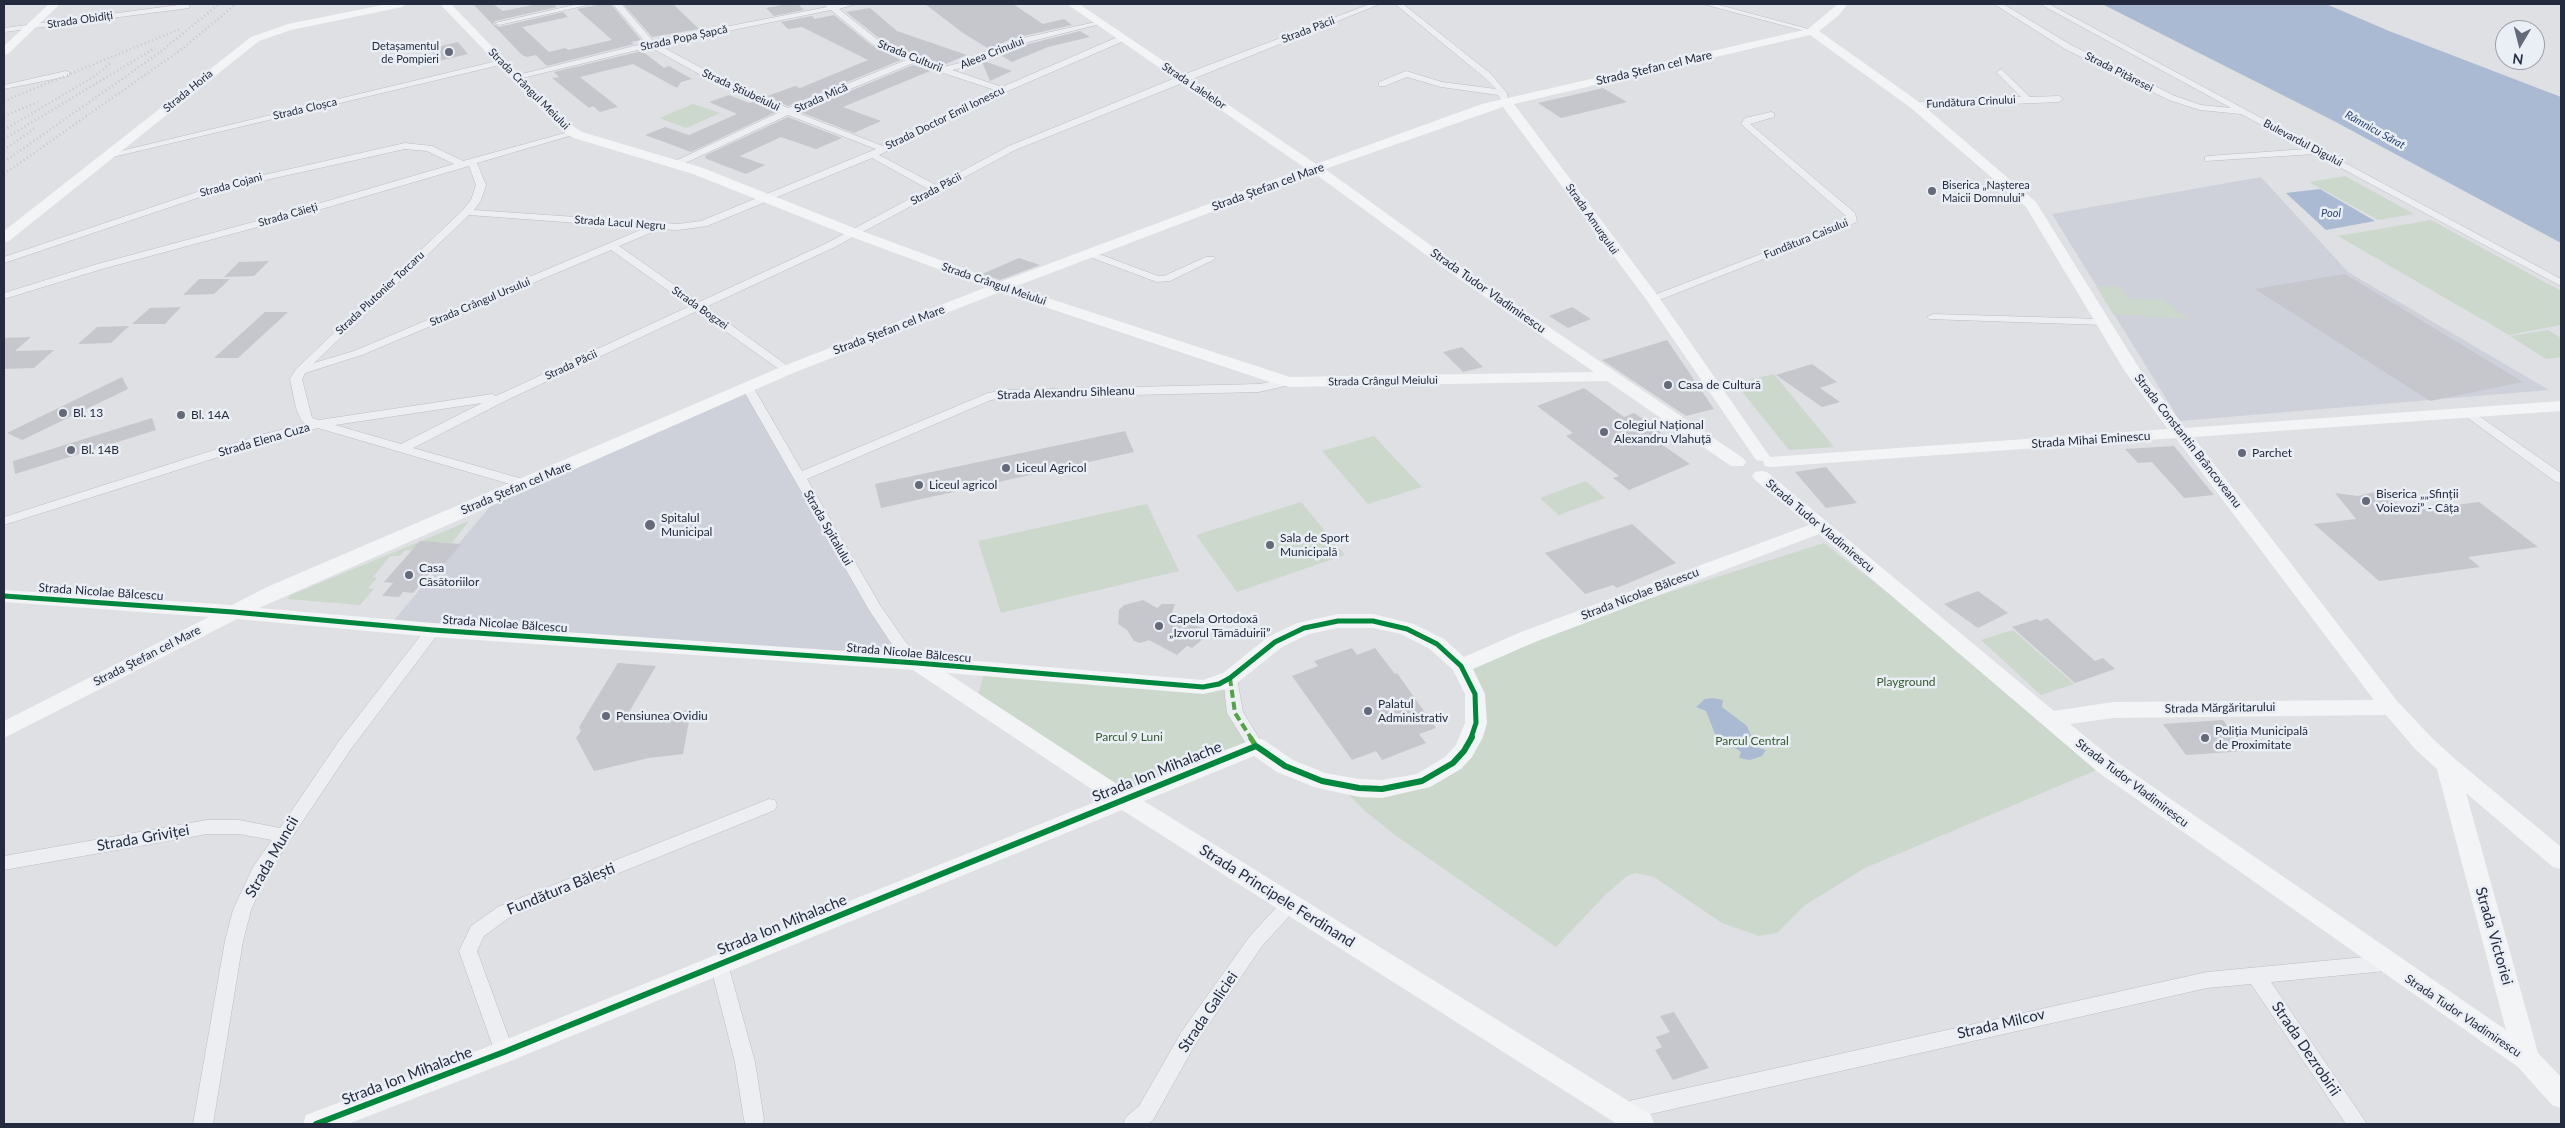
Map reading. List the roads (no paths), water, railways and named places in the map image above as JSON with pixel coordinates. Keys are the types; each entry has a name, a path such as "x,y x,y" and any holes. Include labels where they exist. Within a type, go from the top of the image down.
{"street":[{"path":"4,52 55,4"},
{"name":"Strada Horia","path":"4,238 255,39 288,27 402,4"},
{"name":"Strada Crângul Meiului","path":"444,4 572,132 726,181 854,233 1000,286 1290,382 1329,383 1609,376"},
{"path":"499,23 588,4"},
{"name":"Strada Știubeiului","path":"616,4 651,44 722,83 788,112 883,148"},
{"name":"Strada Popa Șapcă","path":"517,78 651,44 830,6 852,4"},
{"name":"Strada Lalelelor","path":"1072,4 1316,169"},
{"name":"Strada Păcii","path":"402,448 505,396 854,233 1012,148 1183,78 1376,4"},
{"name":"Strada Amurgului","path":"1399,4 1488,76 1653,299 1765,465"},
{"path":"1707,4 1812,31 1834,14 1843,4"},
{"name":"Strada Pităresei","path":"1998,4 2068,47 2172,98 2200,107 2249,114"},
{"name":"Bulevardul Digului","path":"2044,4 2561,283"},
{"path":"181,14 187,5"},
{"name":"Strada Obidiți","path":"4,30 187,5"},
{"name":"Strada Culturii","path":"830,6 866,36 913,60 1002,90"},
{"name":"Aleea Crinului","path":"943,70 964,65 1017,42 1100,23"},
{"name":"Strada Ștefan cel Mare","path":"4,730 233,612 787,370 1000,286 1486,107 1504,98 1812,31"},
{"name":"Strada Constantin Brâncoveanu","path":"1812,31 1915,105 2031,204 2132,370 2391,707 2424,744 2447,765 2561,860"},
{"name":"Strada Doctor Emil Ionescu","path":"768,198 872,155 1002,90 1122,38"},
{"name":"Strada Mică","path":"676,164 788,112 913,60"},
{"name":"Strada Cloșca","path":"109,155 502,62"},
{"name":"Fundătura Crinului","path":"2001,72 2027,99"},
{"path":"4,87 66,74"},
{"path":"1382,84 1406,74 1504,98"},
{"name":"Fundătura Crinului","path":"1915,105 2027,99 2059,100"},
{"name":"Fundătura Caisului","path":"1653,299 1852,222 1851,215 1745,124 1748,120 1771,115"},
{"name":"Strada Căieți","path":"4,296 98,267 287,216 572,132"},
{"name":"Strada Cojani","path":"4,260 225,186 399,148 415,146 429,148 466,162"},
{"path":"2208,158 2319,151"},
{"path":"872,155 936,188"},
{"name":"Strada Plutonier Torcaru","path":"300,371 467,212 476,200 481,185 466,162"},
{"name":"Strada Tudor Vladimirescu","path":"1316,169 1464,276 1737,462 1743,456 1765,465 1822,527 2049,718 2142,793 2386,964 2527,1059"},
{"name":"Strada Lacul Negru","path":"467,212 678,227 703,224 768,198"},
{"name":"Strada Crângul Ursului","path":"300,371 358,352 658,225"},
{"name":"Strada Bogzei","path":"612,246 787,370"},
{"path":"1091,254 1157,280 1166,279 1210,259"},
{"path":"1933,317 2102,322"},
{"path":"300,371 296,379 302,408 307,420 318,424"},
{"name":"Strada Alexandru Sihleanu","path":"798,478 988,396 1259,388 1290,382"},
{"name":"Strada Spitalului","path":"748,388 798,478 883,620 900,646 917,662"},
{"name":"Strada Păcii","path":"318,424 505,396"},
{"name":"Strada Mihai Eminescu","path":"1765,465 2561,406"},
{"path":"2469,413 2561,479"},
{"name":"Strada Elena Cuza","path":"4,521 268,437 318,424 525,484"},
{"name":"Strada Nicolae Bălcescu","path":"1461,666 1664,585 1822,527"},
{"name":"Strada Nicolae Bălcescu","path":"4,596 233,612 433,630 917,662 1204,687 1219,684 1230,678 1275,642 1289,634 1320,623 1373,621 1407,629 1437,644 1461,666 1470,680 1478,708 1472,737 1453,763 1422,781 1382,788 1359,788 1322,781 1285,766 1256,746 1234,713 1230,678"},
{"name":"Strada Muncii","path":"203,1124 234,941 242,910 260,872 282,835 345,745 433,630"},
{"name":"Strada Principele Ferdinand","path":"917,662 1123,799 1641,1124"},
{"name":"Strada Mărgăritarului","path":"2049,718 2113,710 2391,707"},
{"name":"Strada Ion Mihalache","path":"316,1124 504,1052 1256,746"},
{"name":"Strada Victoriei","path":"2447,765 2527,1059 2561,1096"},
{"name":"Fundătura Bălești","path":"504,1052 468,952 477,931 504,912 769,805"},
{"name":"Strada Griviței","path":"4,863 207,827 240,828 282,835"},
{"name":"Strada Galiciei","path":"1141,1120 1189,1037 1209,1011 1256,941 1290,905"},
{"path":"719,964 745,1062 754,1120"},
{"name":"Strada Milcov","path":"1620,1112 2148,991 2207,980 2255,974 2386,964"},
{"name":"Strada Dezrobirii","path":"2255,974 2357,1124"}],"water":[{"name":"Râmnicu Sărat","path":"2102,4 2326,4 2389,31 2561,97 2561,243 2332,120"},
{"name":"Pool","path":"2320,189 2375,221 2326,230 2286,193"},
{"path":"1705,699 1723,700 1722,707 1747,726 1756,747 1766,750 1762,756 1750,760 1739,758 1741,752 1715,734 1706,711 1696,707"}],"railway":[{"path":"4,162 159,53 219,4"},
{"path":"4,174 182,49 236,4"},
{"path":"4,101 180,29"},
{"path":"4,139 155,48"},
{"path":"4,130 95,76 112,62"},
{"path":"4,116 38,102"},
{"path":"4,150 35,128"}],"place":[{"name":"Detașamentul de Pompieri","path":"449,52"},
{"name":"Biserica „Nașterea Maicii Domnului”","path":"1932,191"},
{"name":"Casa de Cultură","path":"1668,385"},
{"name":"Bl. 13","path":"63,413"},
{"name":"Bl. 14A","path":"181,415"},
{"name":"Colegiul Național Alexandru Vlahuță","path":"1604,432"},
{"name":"Bl. 14B","path":"71,450"},
{"name":"Parchet","path":"2242,453"},
{"name":"Liceul Agricol","path":"1006,468"},
{"name":"Liceul agricol","path":"919,485"},
{"name":"Biserica „„Sfinții Voievozi” - Câța","path":"2366,501"},
{"name":"Spitalul Municipal","path":"650,525"},
{"name":"Sala de Sport Municipală","path":"1270,545"},
{"name":"Casa Căsătoriilor","path":"409,575"},
{"name":"Capela Ortodoxă „Izvorul Tămăduirii”","path":"1159,626"},
{"name":"Palatul Administrativ","path":"1368,711"},
{"name":"Pensiunea Ovidiu","path":"606,716"},
{"name":"Poliția Municipală de Proximitate","path":"2205,738"}],"park label":[{"name":"Playground","path":"1906,682"},
{"name":"Parcul 9 Luni","path":"1129,737"},
{"name":"Parcul Central","path":"1752,741"}]}
